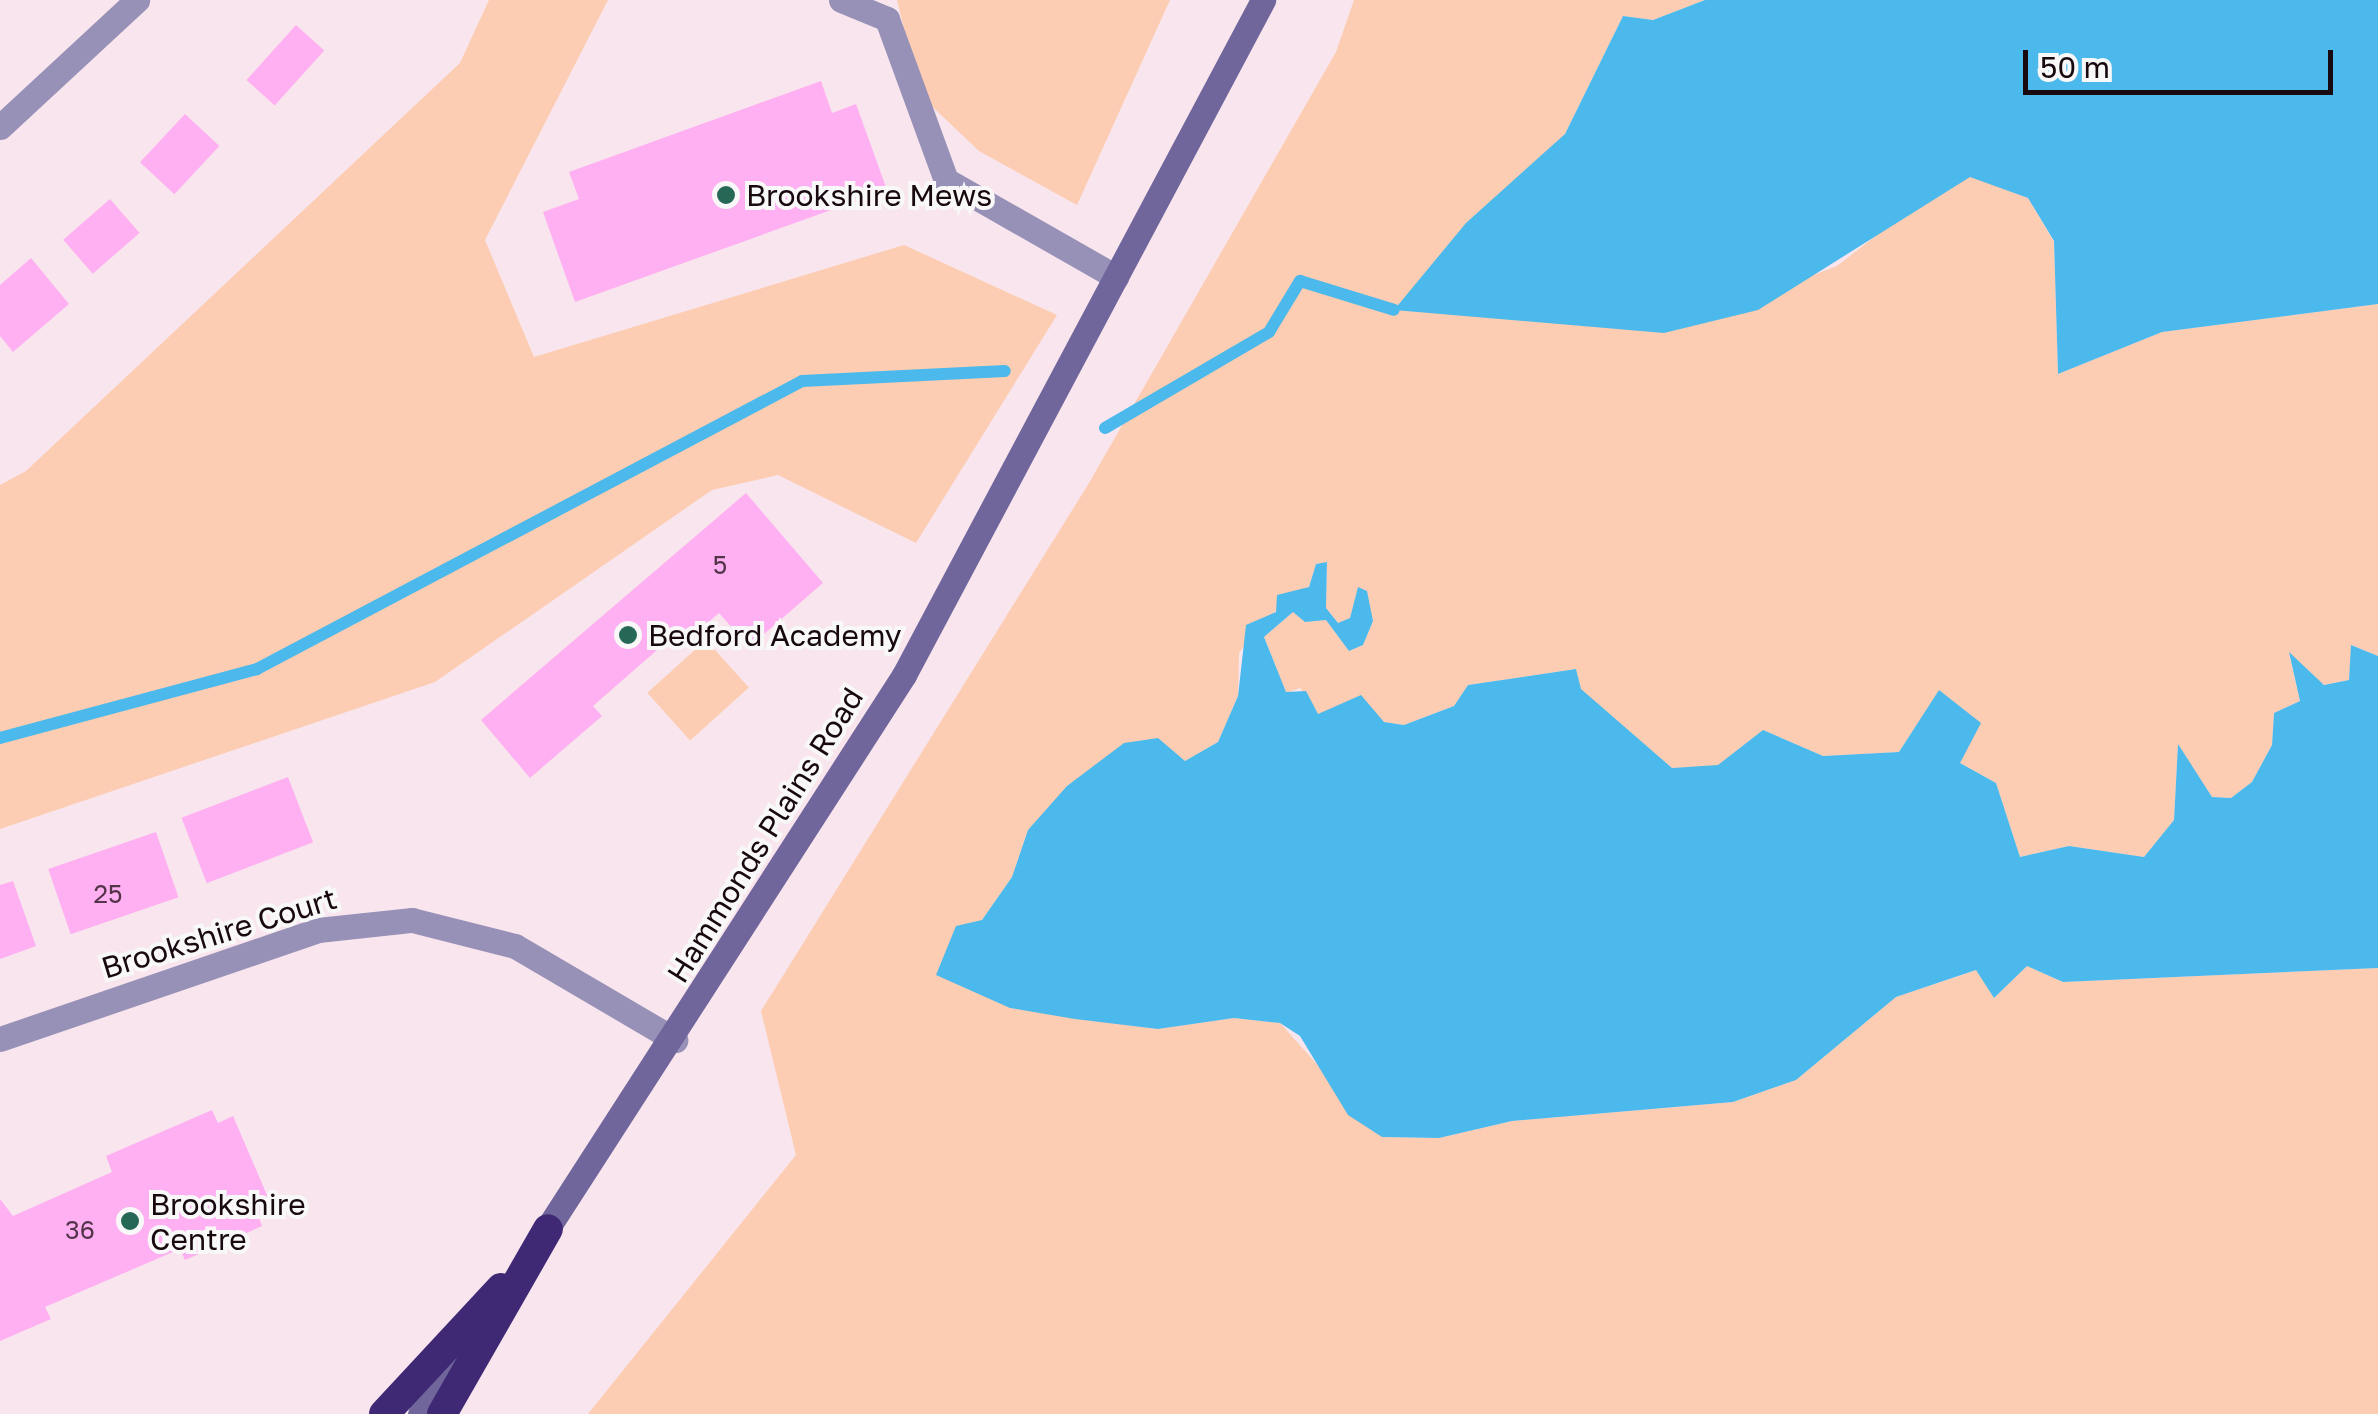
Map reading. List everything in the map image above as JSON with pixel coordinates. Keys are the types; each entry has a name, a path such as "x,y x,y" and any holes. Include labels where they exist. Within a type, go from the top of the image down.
{"highway":[{"path":"442,1414 548,1229"},
{"path":"384,1414 527,1260"}],"main road":[{"name":"Hammonds Plains Road","path":"420,1414 674,1040 904,675 1264,0"}],"street":[{"path":"0,127 137,0"},
{"path":"841,0 888,19 946,180 1116,276"},
{"name":"Brookshire Court","path":"0,1040 318,930 412,920 515,946 674,1040"}],"shaded area":[{"path":"489,0 608,0 485,240 534,357 904,245 1057,315 916,543 778,475 712,490 435,682 0,829 0,485 26,471 460,63"},
{"path":"897,0 1170,0 1077,205 979,151 920,95"},
{"path":"1354,0 1705,0 1653,20 1623,16 1565,134 1532,166 1553,317 1664,333 1837,266 1930,194 1970,176 2028,198 2054,242 2058,374 2162,332 2378,304 2378,656 2352,645 2349,680 2324,685 2289,654 2300,701 2274,713 2272,745 2252,782 2231,798 2212,797 2178,745 2174,820 2144,857 2069,846 2020,857 1996,783 1960,763 1939,691 1899,752 1823,756 1763,730 1718,766 1672,768 1580,689 1576,669 1468,685 1454,706 1404,725 1384,722 1365,702 1318,714 1300,688 1286,693 1264,637 1293,612 1305,622 1326,620 1349,651 1363,645 1373,621 1358,588 1350,618 1338,623 1326,608 1327,562 1316,564 1309,587 1262,621 1239,653 1238,696 1218,742 1185,761 1158,739 1028,830 1012,877 982,920 1010,1008 1158,1029 1234,1018 1280,1023 1382,1137 1439,1138 1512,1121 1733,1102 1796,1080 1896,997 1977,970 1994,998 2027,966 2063,982 2378,968 2378,1414 588,1414 796,1155 761,1011 1089,483 1336,52"},
{"path":"706,640 749,688 690,740 647,693"}],"water":[{"path":"1705,0 2378,0 2378,304 2162,332 2058,374 2054,241 2028,198 1970,177 1758,310 1664,333 1394,310 1466,223 1565,134 1623,16 1653,20"},
{"path":"1327,562 1326,608 1338,623 1350,618 1358,587 1367,591 1373,621 1363,645 1349,651 1326,620 1305,622 1293,612 1264,637 1286,692 1306,691 1318,714 1361,695 1384,722 1404,725 1454,706 1468,685 1576,669 1581,689 1672,768 1718,765 1763,730 1823,756 1899,752 1939,690 1981,723 1960,763 1996,783 2020,857 2069,846 2144,857 2174,820 2178,744 2212,797 2231,798 2252,782 2272,745 2274,713 2300,701 2289,652 2324,685 2349,680 2351,645 2378,656 2378,968 2063,982 2027,966 1994,998 1976,970 1896,997 1796,1080 1733,1102 1512,1121 1439,1138 1382,1137 1348,1115 1300,1036 1280,1023 1234,1018 1158,1029 1075,1019 1010,1008 936,975 956,926 982,920 1012,877 1028,830 1067,786 1124,743 1158,738 1185,761 1218,742 1238,696 1246,625 1276,612 1277,595 1309,587 1316,564"}],"building":[{"path":"296,25 324,50 275,105 246,80"},
{"name":"Brookshire Mews","path":"821,81 832,113 856,104 887,190 575,302 543,212 579,199 569,172"},
{"path":"185,114 219,146 174,194 140,162"},
{"path":"110,199 140,233 93,274 63,240"},
{"path":"31,258 69,304 13,352 0,336 0,285"},
{"name":"Bedford Academy","path":"746,493 823,583 749,647 719,613 688,640 680,630 593,706 602,716 530,778 481,720"},
{"path":"288,777 313,842 207,883 182,818"},
{"path":"156,832 178,897 71,934 48,869"},
{"path":"13,881 36,946 0,959 0,885"},
{"name":"Brookshire Centre","path":"212,1110 218,1123 233,1116 273,1209 258,1215 262,1226 185,1260 180,1249 45,1307 51,1319 0,1341 0,1199 13,1216 112,1172 106,1156"}],"waterway":[{"path":"1105,428 1269,332 1300,281 1394,310"},
{"path":"0,738 257,669 802,381 1005,371"}],"place":[{"name":"Brookshire Mews","path":"726,195"},
{"name":"Bedford Academy","path":"628,635"},
{"name":"Brookshire Centre","path":"130,1221"}]}
